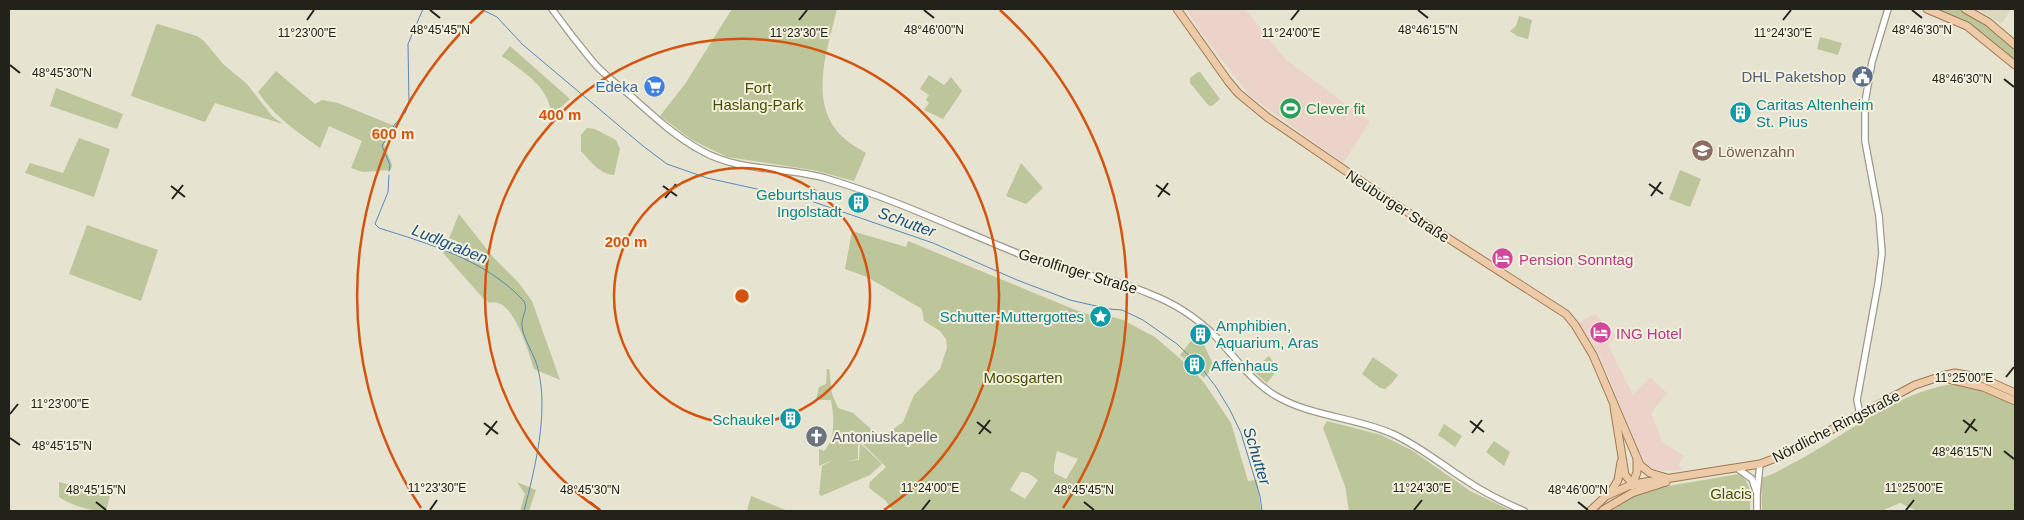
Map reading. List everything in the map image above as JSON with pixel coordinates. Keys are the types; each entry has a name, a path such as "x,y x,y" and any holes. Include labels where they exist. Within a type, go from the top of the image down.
{"main road":[{"name":"Neuburger Straße","path":"1178,9 1228,81 1261,113 1362,183 1566,314 1575,325 1592,355 1637,460 1648,473 1667,478"},
{"path":"1927,9 1967,26 2015,65"},
{"path":"1965,9 1988,22 2015,45"},
{"name":"Nördliche Ringstraße","path":"1681,477 1760,464 1800,448 1915,385 1939,376 1951,373 1972,376 1984,379 2015,393"},
{"path":"1939,376 1983,387 2015,401"},
{"name":"Neuburger Straße","path":"1613,402 1621,459 1627,479 1633,484"},
{"name":"Neuburger Straße","path":"1610,494 1618,480 1621,459"},
{"path":"1603,511 1633,484 1637,472 1637,460"},
{"path":"1603,511 1632,493 1681,477"},
{"path":"1590,511 1610,494 1633,484 1681,477"},
{"path":"1633,484 1646,488"}],"street":[{"name":"Gerolfinger Straße","path":"552,9 593,62 606,75 661,122 701,151 734,164 804,173 832,180 915,209 1034,260 1119,282 1151,294 1170,303 1206,328 1254,380 1275,395 1289,403 1312,411 1374,426 1394,434 1478,488 1524,511"},
{"path":"1860,415 1857,400 1882,252 1879,216 1865,142 1865,102 1872,62 1888,9"},
{"path":"1757,511 1760,464"},
{"path":"1738,468 1752,479 1757,493"}],"shaded area":[{"path":"1186,9 1245,9 1285,59 1370,122 1343,163 1249,95 1200,31"},
{"path":"1977,9 2011,9 2003,22 2000,23"},
{"path":"1596,315 1615,336 1608,345 1633,395 1650,377 1667,393 1651,413 1662,442 1684,456 1678,465 1683,470 1657,471 1648,466 1642,459 1599,354 1579,323 1590,316"}],"green space":[{"name":"Fort Haslang-Park","path":"732,9 837,9 825,60 823,95 826,112 834,127 846,140 866,153 854,181 813,170 727,157 692,140 660,116 685,84"},
{"path":"1935,9 1960,9 1978,18 2015,48 2015,63 1967,26"},
{"path":"1519,16 1532,20 1528,39 1517,36 1510,31 1516,26"},
{"path":"156,25 197,36 204,41 224,65 246,83 273,117 283,124 215,103 205,122 131,96"},
{"path":"1820,37 1842,43 1838,55 1817,49"},
{"path":"510,46 570,99 551,116 550,106 541,88 502,56"},
{"path":"276,71 315,104 322,100 338,103 397,127 384,144 392,165 391,170 363,172 351,168 362,141 329,126 320,148 286,123 264,101 258,92"},
{"path":"1200,72 1220,99 1212,106 1209,106 1190,83 1190,78"},
{"path":"929,75 944,85 951,77 962,91 943,119 924,110 929,103 926,100 929,95 920,89"},
{"path":"56,88 123,114 117,129 50,106"},
{"path":"587,128 595,129 616,140 620,149 614,175 604,173 581,151 581,135"},
{"path":"79,138 110,149 94,197 25,173 30,163 63,173"},
{"path":"1021,163 1043,188 1026,204 1006,196"},
{"path":"1680,170 1701,179 1690,207 1669,199"},
{"path":"459,214 493,257 518,282 532,301 560,380 534,369 518,326 505,307 498,303 489,303 482,297 443,253"},
{"path":"87,225 158,250 141,301 69,274"},
{"name":"Moosgarten","path":"852,231 906,247 908,241 1073,309 1093,316 1113,317 1123,320 1155,337 1192,369 1205,384 1231,423 1248,481 1257,480 1261,511 893,511 885,500 869,488 870,482 886,467 860,441 858,459 846,461 859,460 860,443 882,464 870,475 821,496 819,494 822,466 835,459 819,466 819,449 824,451 828,446 833,427 831,400 816,400 819,387 826,384 827,369 829,369 832,394 838,408 853,413 881,438 903,422 914,395 940,369 947,348 946,339 940,331 924,321 922,309 867,277 845,269","holes":["1057,451 1078,459 1066,479 1054,473","1021,472 1028,473 1038,480 1025,499 1010,490"]},
{"path":"1201,328 1209,335 1204,345 1214,366 1204,378 1180,355"},
{"path":"1269,356 1278,369 1267,383 1252,370"},
{"path":"1373,357 1398,375 1385,389 1380,388 1362,374"},
{"path":"1952,384 1970,387 2015,404 2015,511 1917,511 1900,503 1881,511 1762,511 1761,478 1776,473 1893,405 1932,388"},
{"path":"1327,421 1381,435 1413,451 1470,491 1512,511 1349,511 1345,486 1323,428"},
{"path":"1444,424 1462,436 1455,447 1438,435"},
{"path":"1494,441 1510,452 1504,466 1486,452"},
{"name":"Glacis","path":"1739,474 1749,486 1750,511 1611,511 1630,498 1662,487"},
{"path":"59,482 110,495 106,511 81,507 59,497"},
{"path":"517,482 536,490 529,511 520,511 525,494"},
{"path":"751,496 788,511 747,511"}],"waterway":[{"name":"Ludlgraben","path":"389,171 390,165 382,146 395,124 405,113 409,103 408,44 423,9"},
{"name":"Schutter","path":"481,9 497,17 522,44 667,164 707,178 811,201 933,243 1017,280 1070,300 1122,310 1143,320 1177,344 1200,366 1216,387 1241,433 1260,496 1262,511"},
{"name":"Ludlgraben","path":"389,175 388,192 375,224 379,228 436,247 473,263 506,284 524,301 525,308 522,326 524,336 538,369 542,404 536,459 524,511"}],"place":[{"name":"DHL Paketshop","path":"1862,76"},
{"name":"Edeka","path":"654,86"},
{"name":"Clever fit","path":"1290,108"},
{"name":"Caritas Altenheim St. Pius","path":"1740,113"},
{"name":"Löwenzahn","path":"1702,151"},
{"name":"Geburtshaus Ingolstadt","path":"858,203"},
{"name":"Pension Sonntag","path":"1503,259"},
{"name":"Schutter-Muttergottes","path":"1100,316"},
{"name":"ING Hotel","path":"1600,333"},
{"name":"Amphibien, Aquarium, Aras","path":"1200,334"},
{"name":"Affenhaus","path":"1195,365"},
{"name":"Schaukel","path":"790,419"},
{"name":"Antoniuskapelle","path":"816,436"}]}
